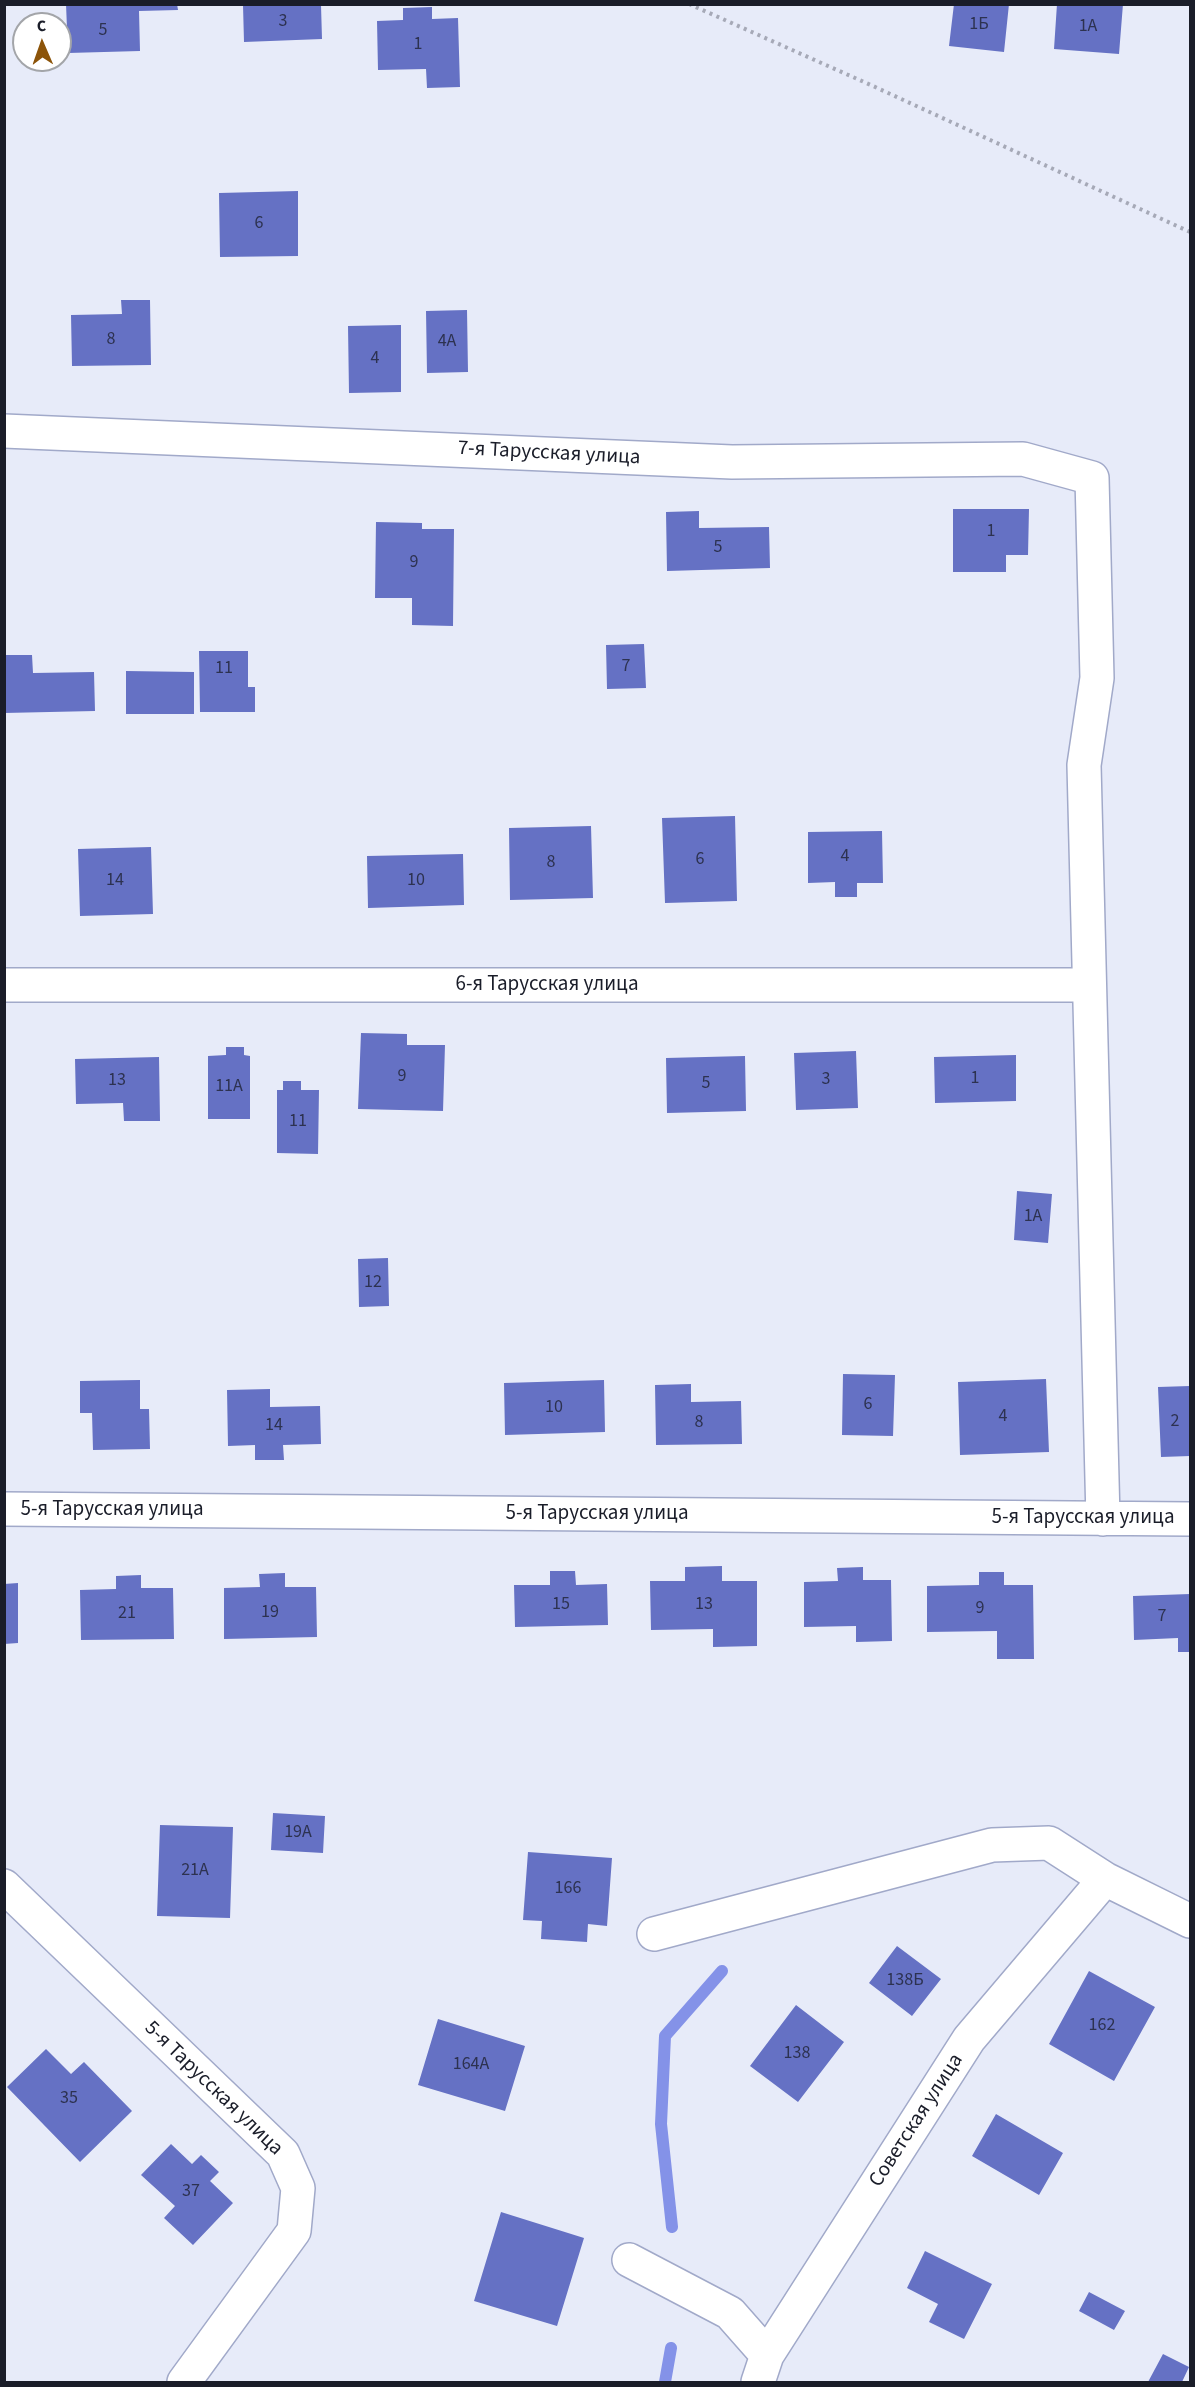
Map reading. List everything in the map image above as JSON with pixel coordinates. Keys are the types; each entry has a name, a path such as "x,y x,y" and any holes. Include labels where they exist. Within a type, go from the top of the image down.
{"street":[{"name":"7-я Тарусская улица","path":"4,431 732,462 1023,459 1092,478 1097,678 1084,765 1089,985"},
{"name":"6-я Тарусская улица","path":"4,985 1089,985"},
{"path":"1089,985 1103,1519"},
{"name":"5-я Тарусская улица","path":"4,1509 1191,1519"},
{"path":"654,1934 992,1845 1049,1843 1105,1879 1191,1921"},
{"name":"Советская улица","path":"763,2369 969,2039 1105,1879"},
{"name":"5-я Тарусская улица","path":"4,1886 283,2154 298,2188 294,2231 184,2382"},
{"path":"629,2260 730,2313 763,2369"}],"path":[{"path":"688,4 1191,232"}],"building":[{"path":"66,4 177,4 178,10 139,11 140,51 72,53 72,12 66,12"},
{"path":"954,4 1009,4 1004,52 949,46"},
{"path":"1057,4 1123,4 1119,54 1054,49"},
{"path":"243,5 321,5 322,39 244,42"},
{"path":"432,7 432,19 458,18 460,87 427,88 426,69 378,70 377,21 403,20 403,8"},
{"path":"298,191 298,256 220,257 219,193"},
{"path":"121,300 150,300 151,365 72,366 71,315 122,314"},
{"path":"467,310 468,372 427,373 426,311"},
{"path":"401,325 401,392 349,393 348,326"},
{"path":"953,509 1029,509 1028,555 1006,555 1006,572 953,572"},
{"path":"699,511 699,528 769,527 770,568 667,571 666,512"},
{"path":"376,522 422,523 422,529 454,529 453,626 412,625 412,598 375,598"},
{"path":"644,644 646,688 607,689 606,645"},
{"path":"199,651 248,651 248,687 255,687 255,712 200,712"},
{"path":"4,655 32,655 33,673 94,672 95,711 4,713"},
{"path":"126,671 194,672 194,714 126,714"},
{"path":"735,816 737,901 665,903 662,818"},
{"path":"591,826 593,898 510,900 509,828"},
{"path":"882,831 883,883 857,883 857,897 835,897 835,882 808,883 808,832"},
{"path":"151,847 153,914 80,916 78,849"},
{"path":"463,854 464,905 368,908 367,856"},
{"path":"361,1033 407,1034 407,1045 445,1045 443,1111 358,1109"},
{"path":"226,1047 244,1047 244,1055 250,1056 250,1119 208,1119 208,1056 226,1055"},
{"path":"856,1051 858,1108 796,1110 794,1053"},
{"path":"1016,1055 1016,1101 935,1103 934,1057"},
{"path":"745,1056 746,1111 667,1113 666,1058"},
{"path":"159,1057 160,1121 124,1121 123,1103 76,1104 75,1059"},
{"path":"283,1081 301,1081 301,1090 319,1090 318,1154 277,1153 277,1090 283,1090"},
{"path":"1017,1191 1052,1194 1048,1243 1014,1240"},
{"path":"388,1258 389,1306 359,1307 358,1259"},
{"path":"843,1374 895,1375 893,1436 842,1435"},
{"path":"1046,1379 1049,1452 960,1455 958,1382"},
{"path":"140,1380 140,1409 149,1409 150,1449 93,1450 92,1413 80,1413 80,1381"},
{"path":"604,1380 605,1432 505,1435 504,1383"},
{"path":"691,1384 691,1402 741,1401 742,1444 656,1445 655,1385"},
{"path":"1190,1386 1190,1456 1161,1457 1158,1387"},
{"path":"270,1389 270,1407 320,1406 321,1444 283,1445 284,1460 255,1460 255,1445 228,1446 227,1390"},
{"path":"722,1566 722,1581 757,1581 757,1646 713,1647 713,1629 651,1630 650,1581 685,1581 685,1567"},
{"path":"863,1567 863,1580 891,1580 892,1641 856,1642 856,1626 804,1627 804,1582 838,1581 837,1568"},
{"path":"550,1571 575,1571 576,1585 607,1584 608,1625 515,1627 514,1585 550,1585"},
{"path":"979,1572 1004,1572 1004,1585 1033,1585 1034,1659 997,1659 997,1631 927,1632 927,1586 979,1585"},
{"path":"285,1573 285,1587 316,1587 317,1637 224,1639 224,1588 260,1587 259,1574"},
{"path":"141,1575 141,1588 173,1588 174,1639 81,1640 80,1590 116,1589 116,1576"},
{"path":"18,1583 18,1643 4,1644 4,1584"},
{"path":"1190,1594 1190,1652 1178,1652 1178,1638 1134,1640 1133,1596"},
{"path":"273,1813 325,1816 323,1853 271,1850"},
{"path":"160,1825 233,1827 230,1918 157,1916"},
{"path":"528,1852 612,1858 607,1926 588,1924 587,1942 541,1939 542,1921 523,1920"},
{"path":"897,1946 941,1979 912,2016 869,1983"},
{"path":"1089,1971 1155,2007 1114,2081 1049,2044"},
{"path":"796,2005 844,2042 798,2102 750,2066"},
{"path":"438,2019 525,2046 505,2111 418,2085"},
{"path":"46,2049 71,2074 84,2062 132,2111 80,2162 7,2087"},
{"path":"996,2114 1063,2153 1039,2195 972,2156"},
{"path":"171,2144 192,2164 201,2155 219,2172 210,2181 233,2203 193,2245 164,2218 175,2206 141,2175"},
{"path":"501,2212 584,2238 557,2326 474,2301"},
{"path":"925,2251 992,2284 964,2339 929,2322 938,2304 907,2288"},
{"path":"1089,2292 1125,2311 1114,2330 1079,2311"},
{"path":"1163,2354 1189,2367 1182,2382 1148,2382"}],"waterway":[{"path":"672,2227 661,2124 665,2036 722,1971"},
{"path":"665,2382 671,2348"}]}
